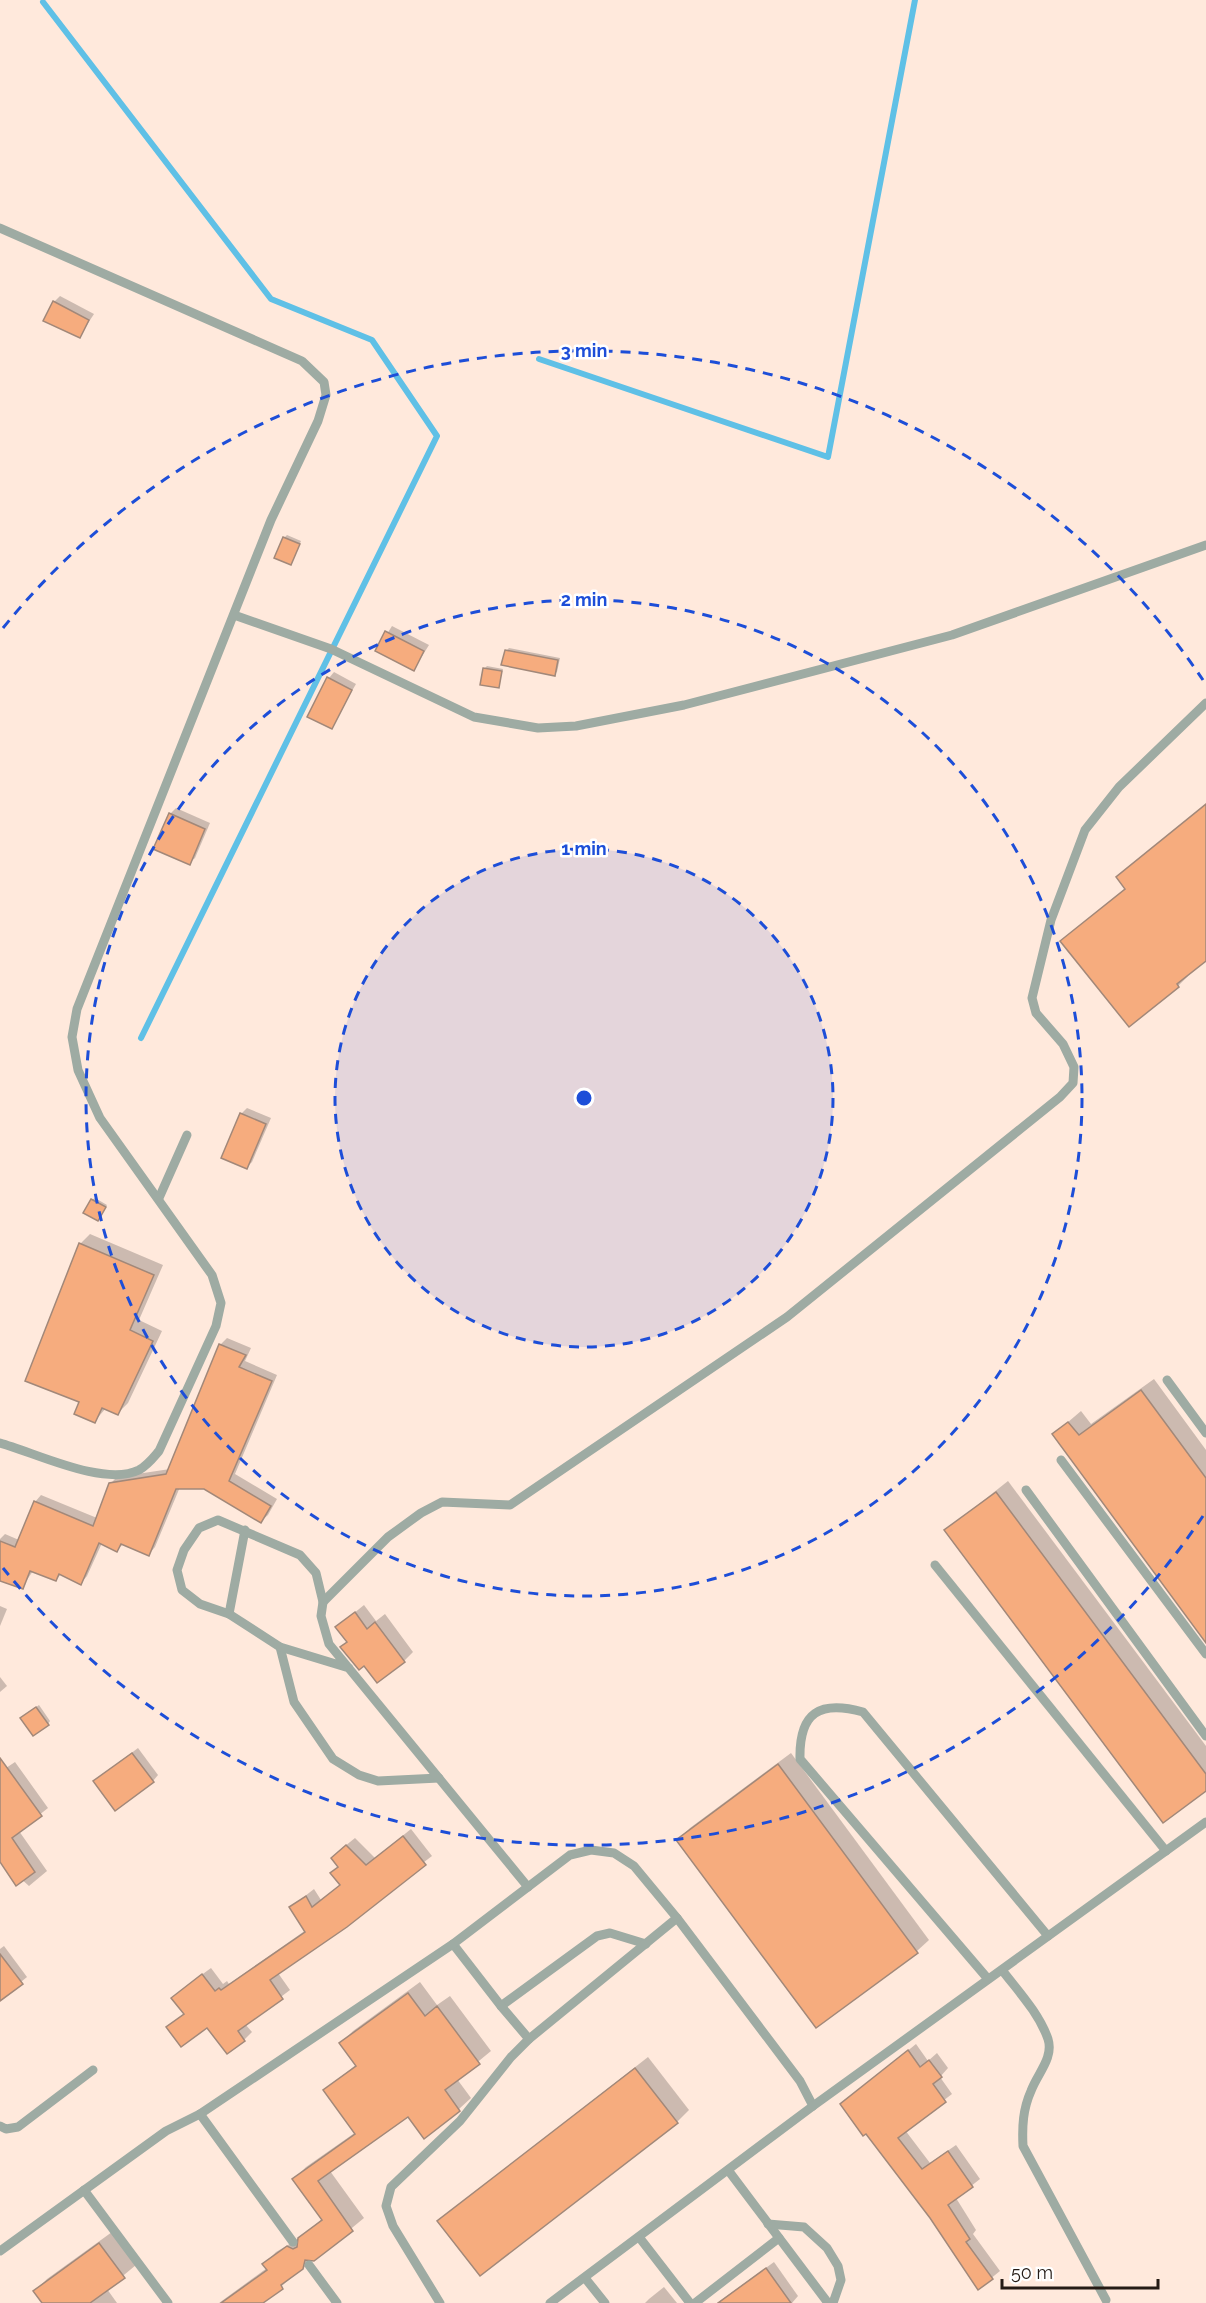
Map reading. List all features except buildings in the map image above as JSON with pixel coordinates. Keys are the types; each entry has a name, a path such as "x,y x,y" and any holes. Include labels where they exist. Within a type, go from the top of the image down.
{"lane":[{"path":"0,228 302,361 324,382 326,395 318,421 271,520 77,1009 72,1037 78,1070 100,1118 212,1275 221,1303 216,1326 159,1451 148,1464 137,1471 104,1475 0,1443"},
{"path":"234,615 331,649 474,717 505,724 547,728 576,726 684,705 952,635 1206,545"},
{"path":"323,1602 388,1537 421,1513 442,1502 468,1501 497,1506 510,1505 787,1317 1060,1097 1073,1083 1074,1067 1063,1044 1036,1013 1032,998 1051,920 1085,830 1119,787 1206,703"},
{"path":"159,1198 187,1135"},
{"path":"1167,1380 1206,1433"},
{"path":"1061,1460 1206,1654"},
{"path":"1026,1490 1206,1736"},
{"path":"349,1668 280,1647 229,1614 200,1604 182,1590 177,1570 184,1550 200,1528 218,1520 300,1555 316,1573 323,1602 321,1617 329,1644 349,1668 528,1887"},
{"path":"229,1614 245,1530"},
{"path":"935,1565 1166,1851"},
{"path":"280,1647 294,1702 333,1759 359,1775 378,1781 439,1778"},
{"path":"988,1979 800,1759 800,1740 805,1721 823,1708 845,1707 863,1712 1048,1936"},
{"path":"550,2303 813,2106 1206,1822"},
{"path":"0,2251 166,2131 200,2114 453,1944 570,1856 591,1850 614,1853 634,1866 677,1917 800,2081 813,2106"},
{"path":"440,2303 393,2226 386,2206 391,2187 460,2121 528,2039 677,1917"},
{"path":"501,2006 597,1936 610,1934 646,1944"},
{"path":"453,1944 528,2039"},
{"path":"1002,1970 1038,2017 1049,2041 1049,2056 1031,2091 1022,2121 1023,2145 1106,2300"},
{"path":"0,2126 6,2129 18,2127 93,2070"},
{"path":"200,2114 293,2242"},
{"path":"728,2170 828,2303"},
{"path":"84,2190 168,2303"},
{"path":"768,2224 804,2227 827,2248 838,2266 841,2280 833,2303"},
{"path":"639,2237 690,2303"},
{"path":"695,2303 779,2238"},
{"path":"309,2265 337,2303"},
{"path":"585,2278 605,2303"}],"shaded area":[{"path":"0,0 1206,0 1206,2303 0,2303"}],"waterway":[{"path":"539,359 828,457 915,0"},
{"path":"43,2 271,299 372,340 437,436 141,1038"}]}
